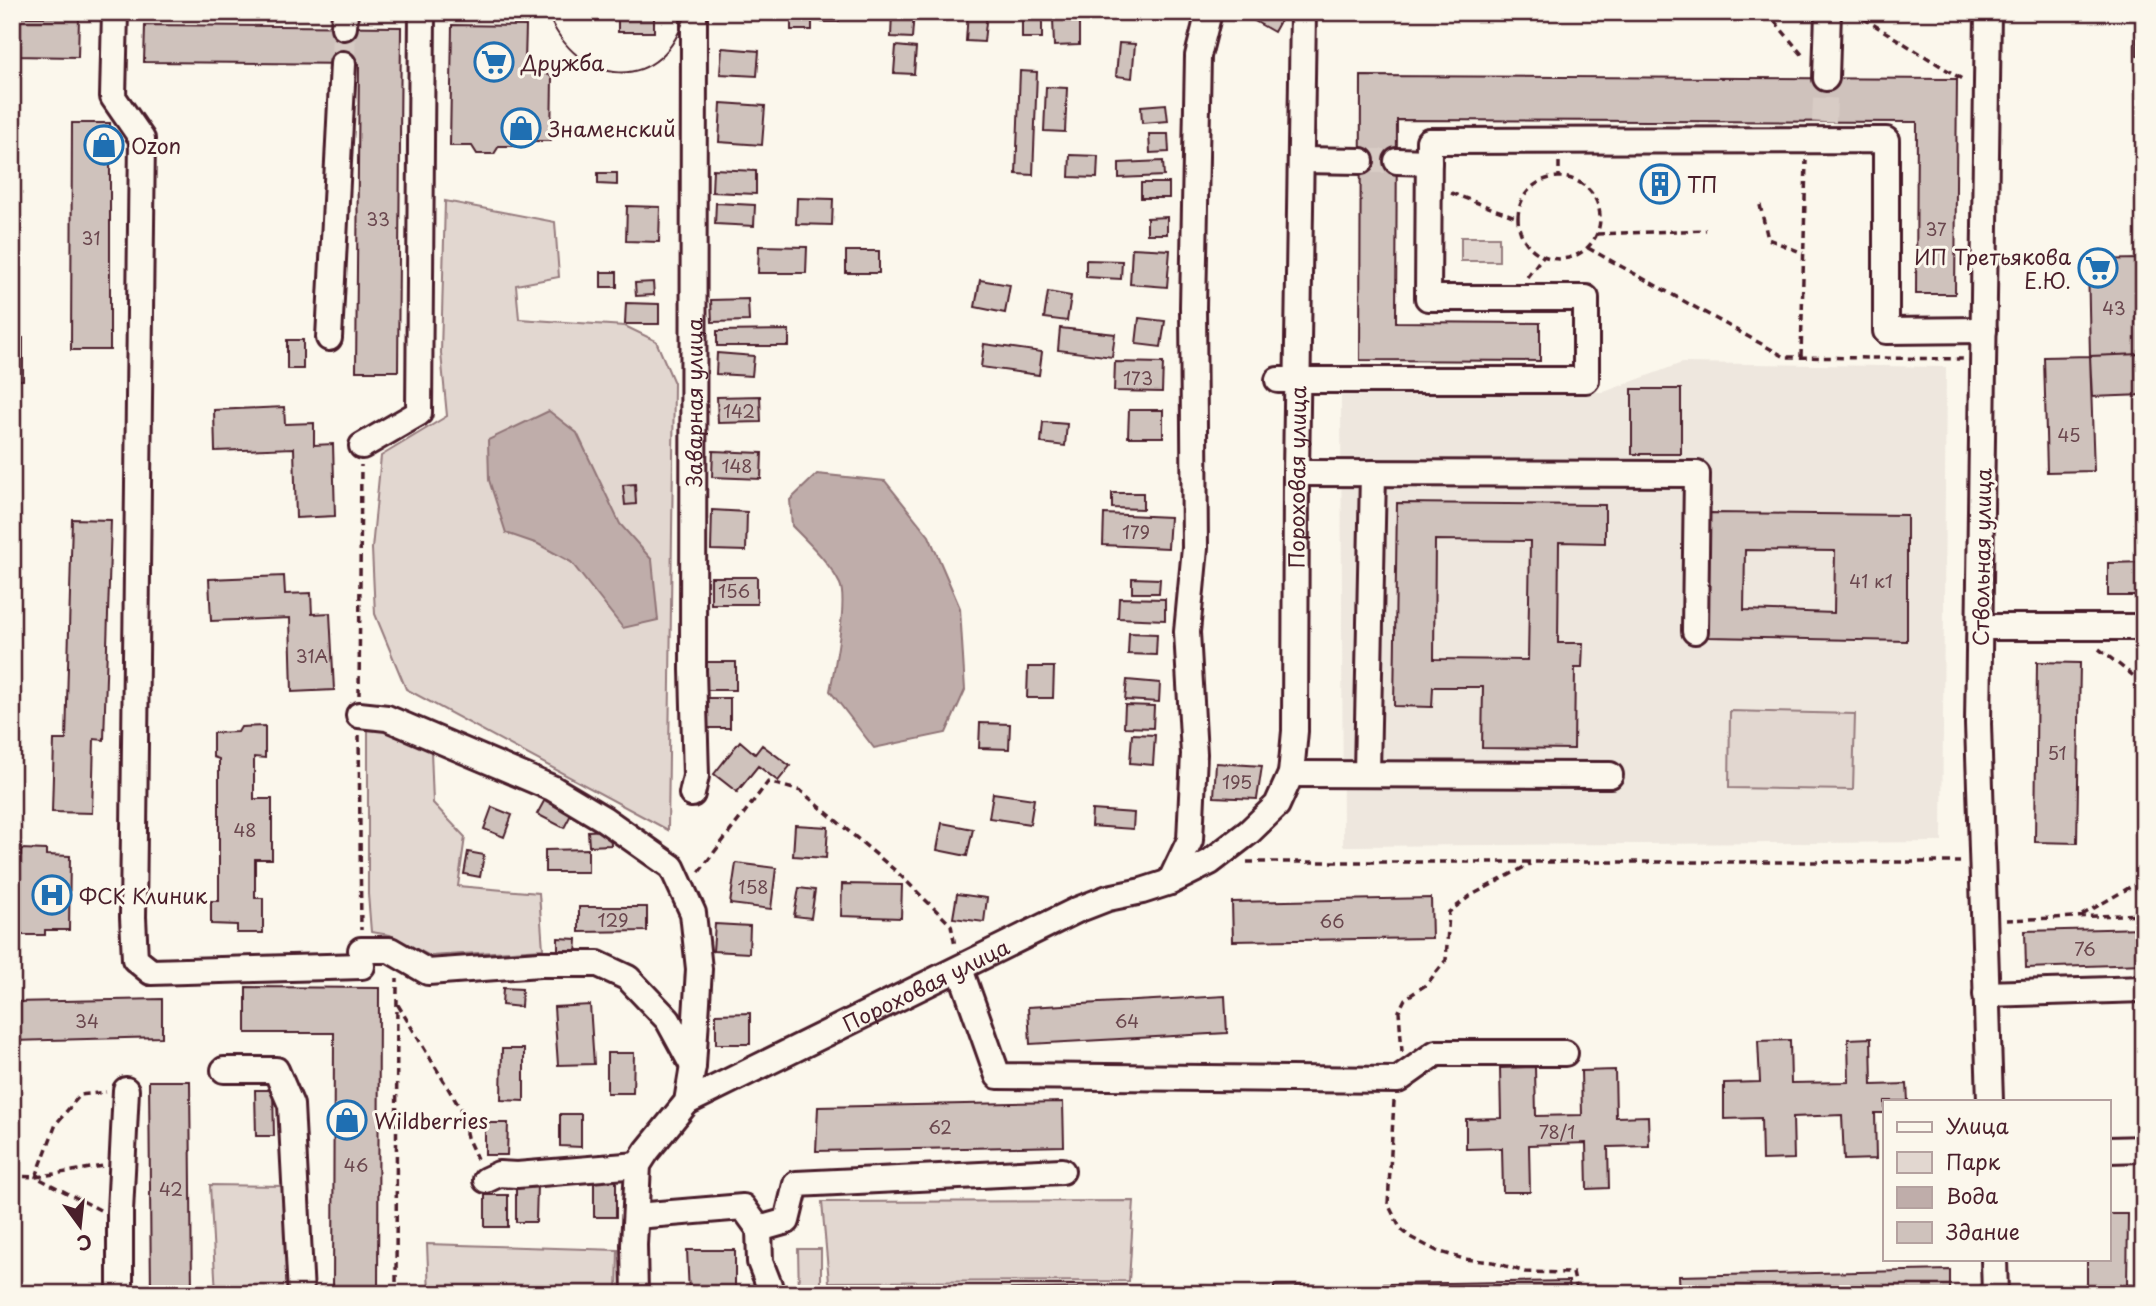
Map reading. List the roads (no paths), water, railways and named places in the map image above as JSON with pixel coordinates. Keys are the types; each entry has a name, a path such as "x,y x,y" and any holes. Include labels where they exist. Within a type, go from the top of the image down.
{"street":[{"path":"115,12 113,97 142,139 133,917 135,960 150,972 362,958 390,950 428,972 540,964 598,964 628,978 668,1020 693,1066"},
{"path":"362,446 419,413 422,12"},
{"name":"Заварная улица","path":"692,794 695,776 694,12"},
{"path":"1170,882 1190,840 1192,803 1194,754 1187,632 1195,548 1193,307 1198,56 1209,12"},
{"name":"Пороховая улица","path":"687,1102 1077,910 1108,898 1170,882 1210,862 1249,832 1277,805 1291,774 1295,731 1296,473 1288,380 1301,160 1303,12"},
{"path":"1826,78 1828,12"},
{"name":"Ствольная улица","path":"1987,12 1979,724 1990,1100"},
{"path":"329,338 343,64"},
{"path":"1288,380 1586,380 1586,298 1428,298 1429,141 1818,134 1886,140 1886,331 1984,330"},
{"path":"1301,160 1361,161"},
{"path":"1397,161 1429,174"},
{"path":"1296,473 1697,474 1695,631"},
{"path":"1367,774 1373,473"},
{"path":"1980,627 2144,627"},
{"path":"359,715 387,718 552,788 604,819 673,867 693,914 699,969 693,1066 687,1102 646,1151 638,1165 635,1294"},
{"path":"1291,774 1611,775"},
{"path":"960,969 998,1076 1398,1080 1436,1053 1565,1053"},
{"path":"1986,994 2144,989"},
{"path":"224,1070 276,1070 291,1105 301,1294"},
{"path":"120,1294 120,1220 126,1090"},
{"path":"2110,1150 2144,1149"},
{"path":"486,1180 499,1174 517,1175 638,1165"},
{"path":"759,1229 786,1222 796,1184 1062,1171"},
{"path":"636,1216 743,1207 759,1229 760,1262 770,1294"},
{"path":"1994,1260 1995,1294"}],"water":[{"path":"549,411 577,433 620,524 652,560 658,620 623,628 571,562 538,544 506,533 489,480 488,440"},
{"path":"817,474 885,481 929,536 960,608 965,690 946,733 874,748 830,691 840,636 842,593 830,568 792,526 790,500"}],"tunnel":[{"path":"343,64 344,27"},
{"path":"1824,122 1826,78"},
{"path":"1361,161 1397,161"}],"tram line":[{"path":"547,12 561,38 578,56 598,68 620,72 640,69 659,58 675,39 686,12"}],"place":[{"name":"Дружба","path":"494,62"},
{"name":"Знаменский","path":"521,128"},
{"name":"Ozon","path":"104,145"},
{"name":"ТП","path":"1660,184"},
{"name":"ИП Третьякова Е.Ю.","path":"2098,268"},
{"name":"ФСК Клиник","path":"52,895"},
{"name":"Wildberries","path":"347,1120"}]}
